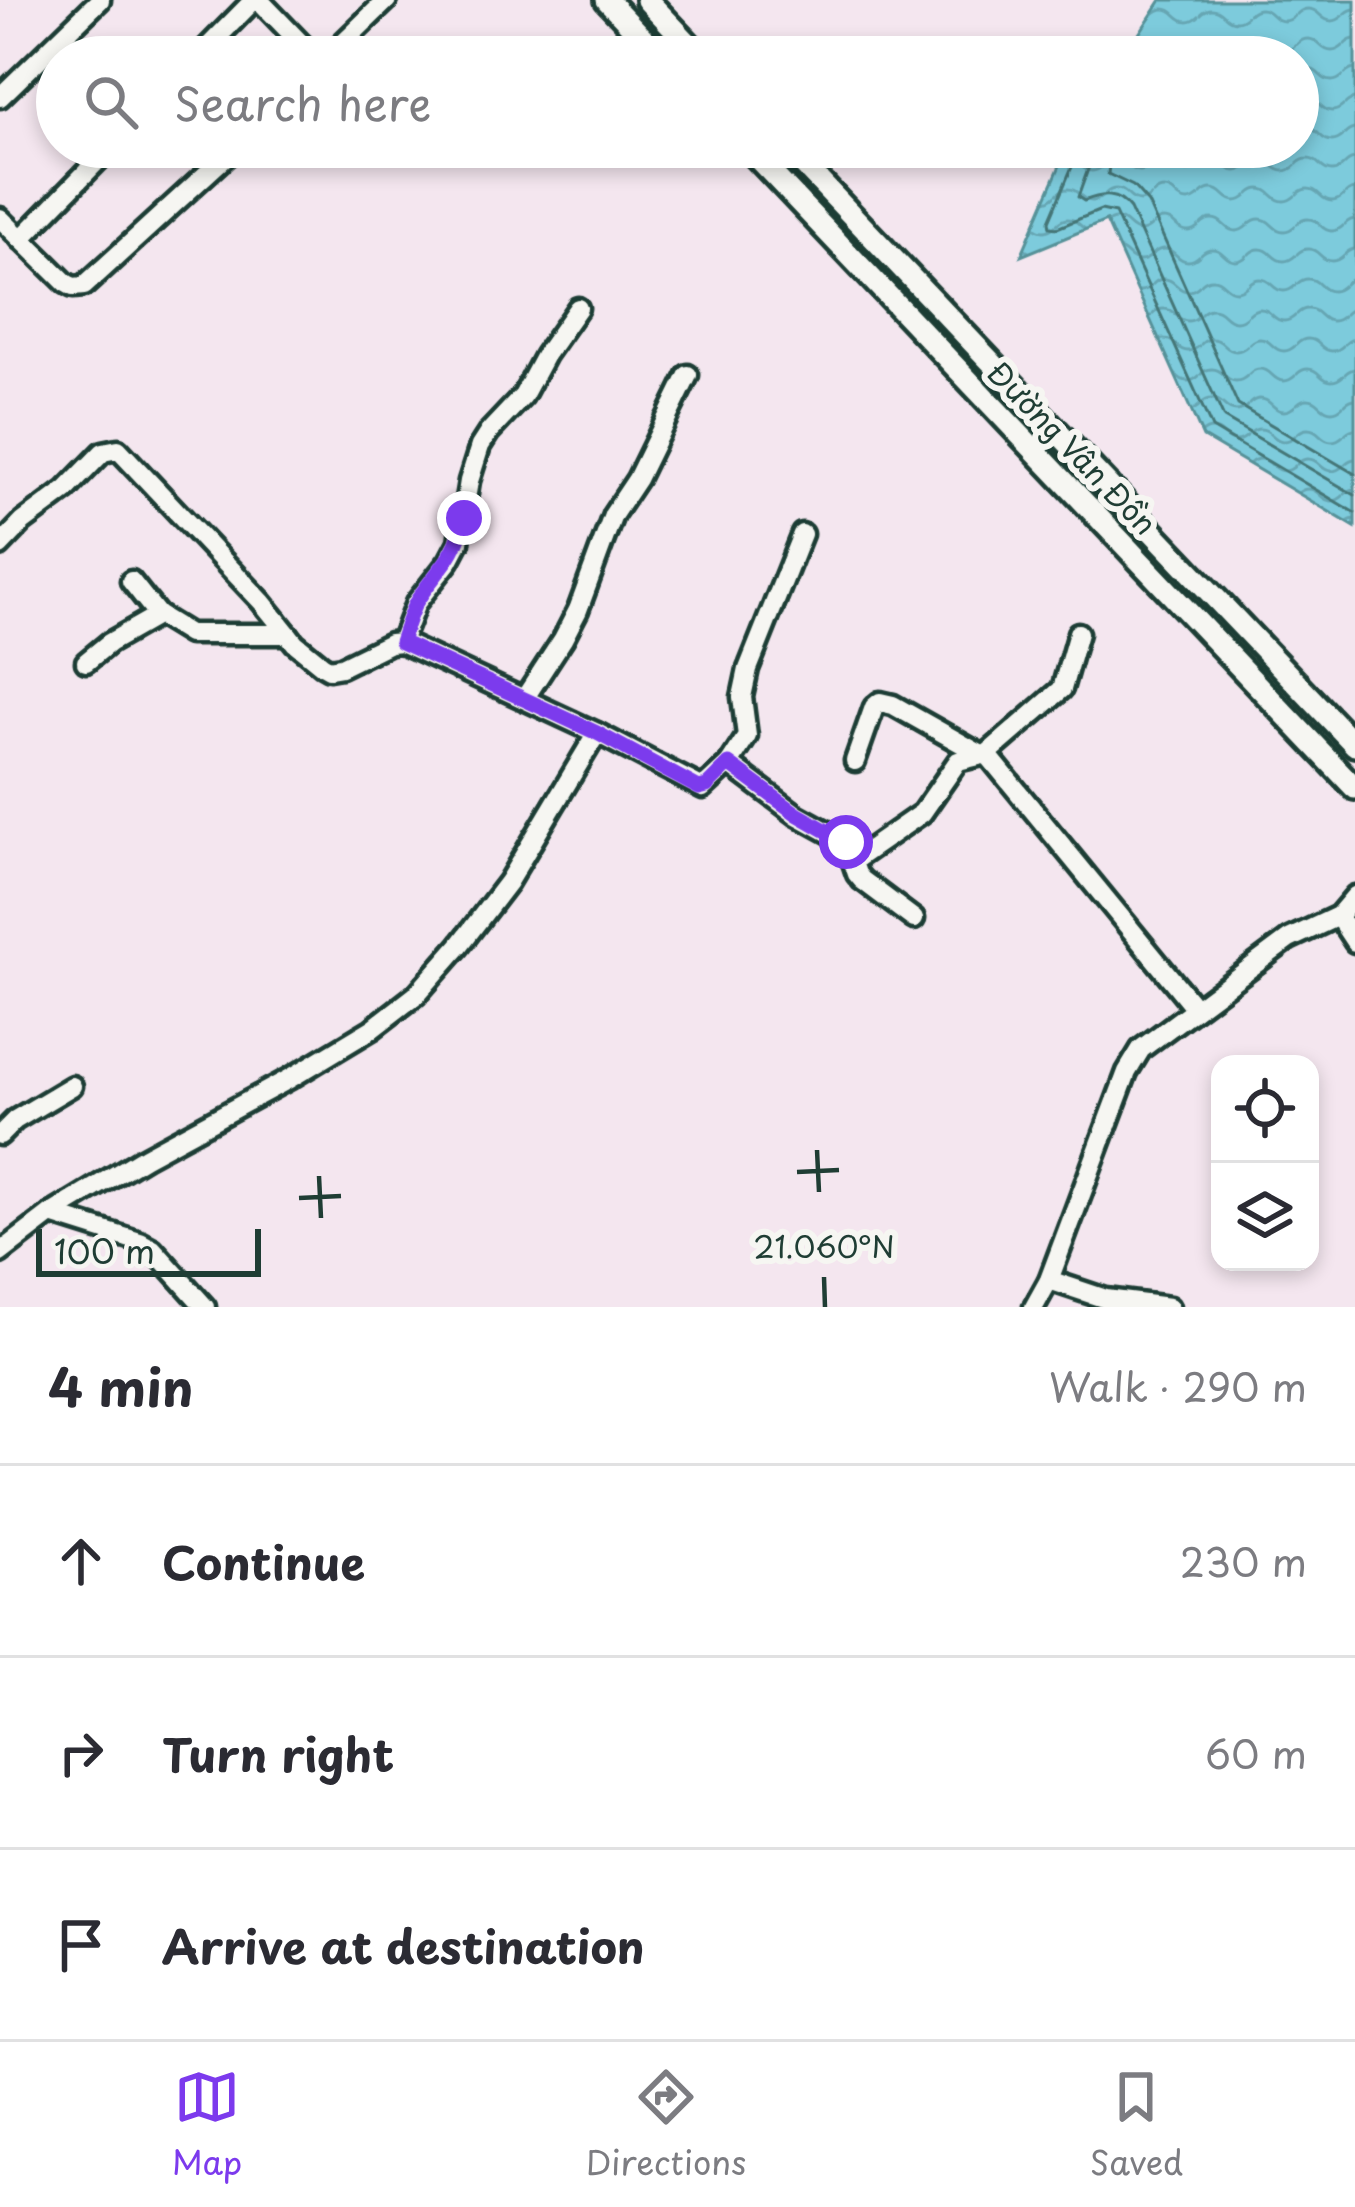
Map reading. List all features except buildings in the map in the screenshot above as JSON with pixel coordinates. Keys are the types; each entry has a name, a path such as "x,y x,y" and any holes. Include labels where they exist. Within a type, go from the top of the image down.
{"main road":[{"path":"607,0 641,36"},
{"path":"647,0 681,36"},
{"name":"Đường Vân Đồn","path":"766,168 1355,788"},
{"name":"Đường Vân Đồn","path":"807,168 1355,745"},
{"path":"1105,524 1126,504"}],"street":[{"path":"63,36 100,0"},
{"path":"219,36 256,0 293,36"},
{"path":"349,36 386,0"},
{"path":"0,97 36,62"},
{"path":"21,239 90,168"},
{"path":"0,218 66,283 84,286 213,168"},
{"path":"401,642 416,603 459,542 480,446 523,396 578,308"},
{"path":"524,699 578,610 613,514 637,479 688,375"},
{"path":"0,546 103,452 118,449 288,634 329,669 401,642 597,733 699,788 729,764 747,736 742,697 748,668 802,534"},
{"path":"131,581 158,615 189,634 288,634"},
{"path":"86,662 158,615"},
{"path":"854,861 922,813 958,761 984,754 1062,689 1078,633"},
{"path":"855,760 880,702 984,754 1196,1008"},
{"path":"0,1253 51,1214 351,1042 416,995 508,882 597,733"},
{"path":"729,764 797,814 846,842 857,874 914,919"},
{"path":"1034,1307 1127,1072 1141,1049 1289,939 1338,916 1355,896"},
{"path":"1338,916 1355,942"},
{"path":"0,1136 15,1120 72,1086"},
{"path":"51,1214 153,1249 206,1307"},
{"path":"1048,1280 1106,1299 1169,1307"}],"water":[{"path":"1161,0 1355,0 1355,527 1203,437 1106,221 1021,256 1059,168 1319,168 1319,36 1138,36"}],"route":[{"path":"464,518 449,562 416,603 401,642 597,733 699,788 729,764 797,814 846,842"}]}
